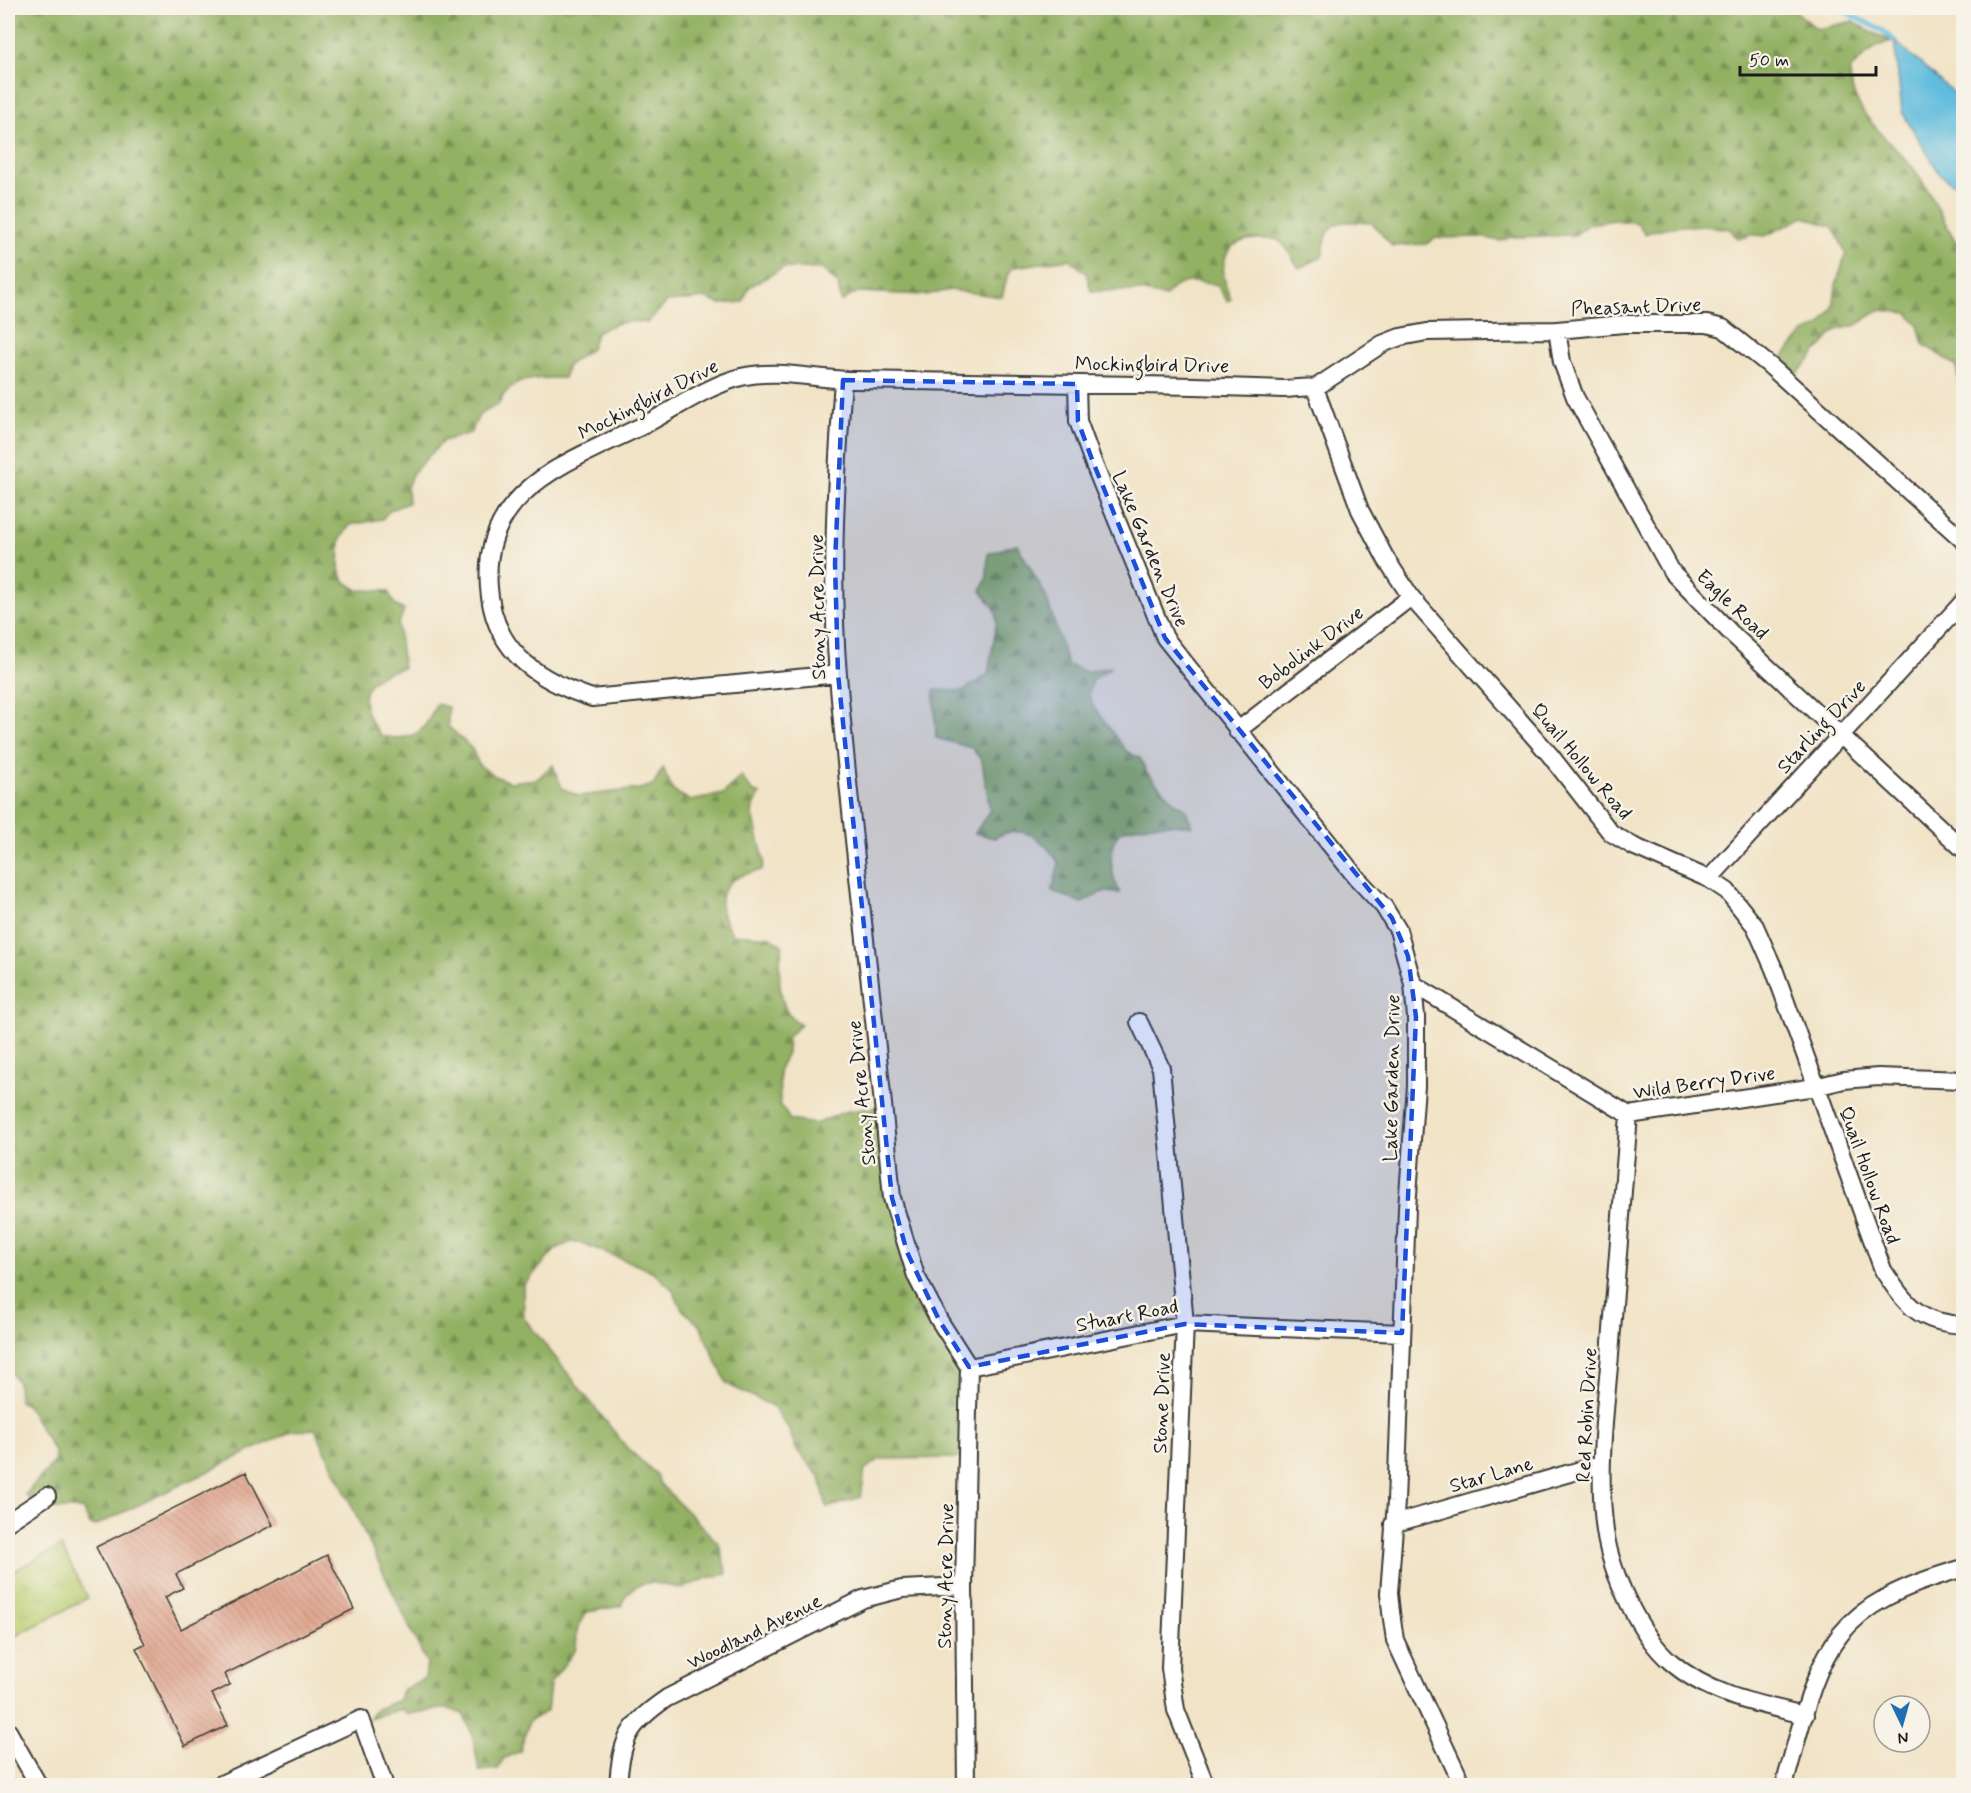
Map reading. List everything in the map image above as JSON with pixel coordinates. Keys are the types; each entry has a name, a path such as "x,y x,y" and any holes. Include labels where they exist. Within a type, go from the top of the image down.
{"street":[{"name":"Pheasant Drive","path":"1316,388 1382,344 1400,337 1427,332 1557,330 1686,322 1723,328 1769,365 1964,542"},
{"name":"Eagle Road","path":"1557,330 1562,362 1575,397 1672,572 1707,610 1964,850"},
{"name":"Mockingbird Drive","path":"838,674 592,698 562,688 531,670 510,647 494,619 490,561 496,533 503,518 522,493 540,477 724,383 761,374 843,380 1316,388"},
{"name":"Stony Acre Drive","path":"843,380 835,563 838,674 892,1198 916,1276 939,1320 969,1367 964,1586 966,1785"},
{"name":"Lake Garden Drive","path":"1077,384 1078,421 1165,638 1237,731 1392,918 1408,956 1416,1017 1416,1086 1389,1593 1395,1640 1463,1785"},
{"name":"Quail Hollow Road","path":"1316,388 1360,510 1386,560 1411,597 1550,754 1611,833 1633,846 1709,879 1735,899 1755,926 1774,969 1883,1270 1899,1295 1917,1312 1936,1322 1964,1325"},
{"name":"Bobolink Drive","path":"1237,731 1411,597"},
{"name":"Starling Drive","path":"1709,879 1964,601"},
{"name":"Wild Berry Drive","path":"1413,984 1629,1115 1815,1087 1844,1080 1878,1077 1964,1080"},
{"name":"Stone Drive","path":"1139,1022 1161,1068 1185,1324 1170,1668 1176,1710 1206,1785"},
{"name":"Red Robin Drive","path":"1629,1115 1601,1464 1605,1530 1611,1557 1622,1587 1657,1648 1685,1673 1719,1692 1804,1715"},
{"name":"Stuart Road","path":"969,1367 1185,1324 1402,1333"},
{"name":"Star Lane","path":"1393,1524 1601,1464"},
{"path":"8,1522 46,1496"},
{"path":"1784,1785 1804,1715 1824,1658 1844,1628 1855,1617 1899,1590 1964,1569"},
{"name":"Woodland Avenue","path":"618,1785 626,1738 632,1727 641,1716 668,1698 863,1599 902,1589 964,1586"},
{"path":"217,1785 361,1719 385,1785"},
{"path":"8,1731 39,1785"}],"lane":[{"path":"8,12 12,8"}],"highlighted area":[{"path":"843,380 1077,384 1078,421 1165,638 1392,918 1408,956 1416,1017 1402,1333 1185,1324 969,1367 939,1320 907,1252 892,1198 838,674 835,563"}],"green space":[{"path":"8,8 1792,8 1817,29 1854,21 1870,32 1893,41 1875,48 1850,70 1851,85 1863,111 1919,176 1955,240 1963,248 1963,413 1956,366 1923,344 1918,325 1908,313 1879,310 1857,325 1836,330 1789,383 1774,367 1803,334 1821,325 1833,309 1836,285 1846,253 1833,227 1804,217 1765,236 1747,234 1747,237 1737,238 1730,229 1697,226 1666,228 1645,234 1638,223 1615,220 1589,224 1575,235 1511,237 1500,241 1481,237 1436,238 1426,244 1392,246 1372,223 1342,222 1331,228 1322,257 1299,268 1286,248 1276,239 1257,239 1235,245 1225,258 1223,268 1231,299 1227,301 1218,286 1197,282 1176,286 1166,297 1140,291 1091,291 1086,273 1069,259 1014,267 1008,273 1002,297 950,290 925,295 857,292 841,302 838,284 822,269 783,268 749,287 743,302 720,304 705,298 667,302 647,323 633,321 620,323 596,333 591,349 568,365 564,378 526,380 510,388 499,404 479,415 471,433 443,441 412,474 407,488 408,503 390,510 382,519 350,525 340,540 339,569 344,581 358,590 388,591 395,605 404,610 398,625 403,668 376,678 365,693 364,702 367,712 381,736 401,738 416,734 427,722 436,704 448,707 448,726 472,749 479,765 497,777 510,782 537,779 553,765 562,788 578,796 640,789 653,785 663,768 673,791 691,801 723,794 741,776 752,791 760,794 752,811 764,861 762,870 748,873 729,884 723,891 721,909 732,934 771,937 783,946 780,989 788,1014 801,1025 788,1036 787,1053 779,1069 780,1104 790,1120 815,1124 844,1112 879,1107 905,1251 969,1368 964,1458 880,1459 865,1470 861,1497 827,1508 820,1477 796,1449 788,1427 772,1406 727,1384 700,1326 682,1309 672,1289 652,1271 584,1244 571,1242 556,1249 523,1286 524,1318 627,1448 656,1474 660,1484 719,1544 727,1574 707,1578 682,1589 654,1583 638,1585 625,1596 621,1606 587,1612 577,1630 576,1649 550,1683 547,1711 529,1721 520,1751 503,1759 498,1769 479,1771 473,1736 463,1714 447,1708 408,1714 401,1709 369,1718 376,1709 399,1700 402,1690 425,1678 427,1664 315,1429 292,1431 95,1526 90,1525 82,1509 44,1509 25,1495 54,1462 55,1453 27,1405 19,1401 18,1383 8,1368"},
{"path":"1017,544 1046,596 1067,664 1086,672 1111,667 1092,681 1089,694 1093,706 1126,751 1140,758 1147,773 1173,801 1185,808 1192,826 1165,824 1123,830 1114,840 1111,855 1115,880 1120,893 1102,892 1082,903 1052,891 1059,863 1039,840 1023,832 1005,833 994,838 975,833 990,810 982,761 972,748 936,738 934,690 963,691 988,674 997,620 995,609 981,591 987,577 988,554"},
{"path":"61,1546 88,1598 8,1640 8,1574"}],"water":[{"path":"1894,40 1950,90 1963,107 1963,191 1940,174 1902,112"}],"building":[{"path":"246,1472 273,1525 176,1574 183,1588 165,1597 181,1629 327,1555 354,1609 225,1674 230,1685 212,1694 228,1725 185,1746 136,1648 145,1644 96,1547"}],"waterway":[{"path":"1837,8 1883,31 1894,40"}]}
